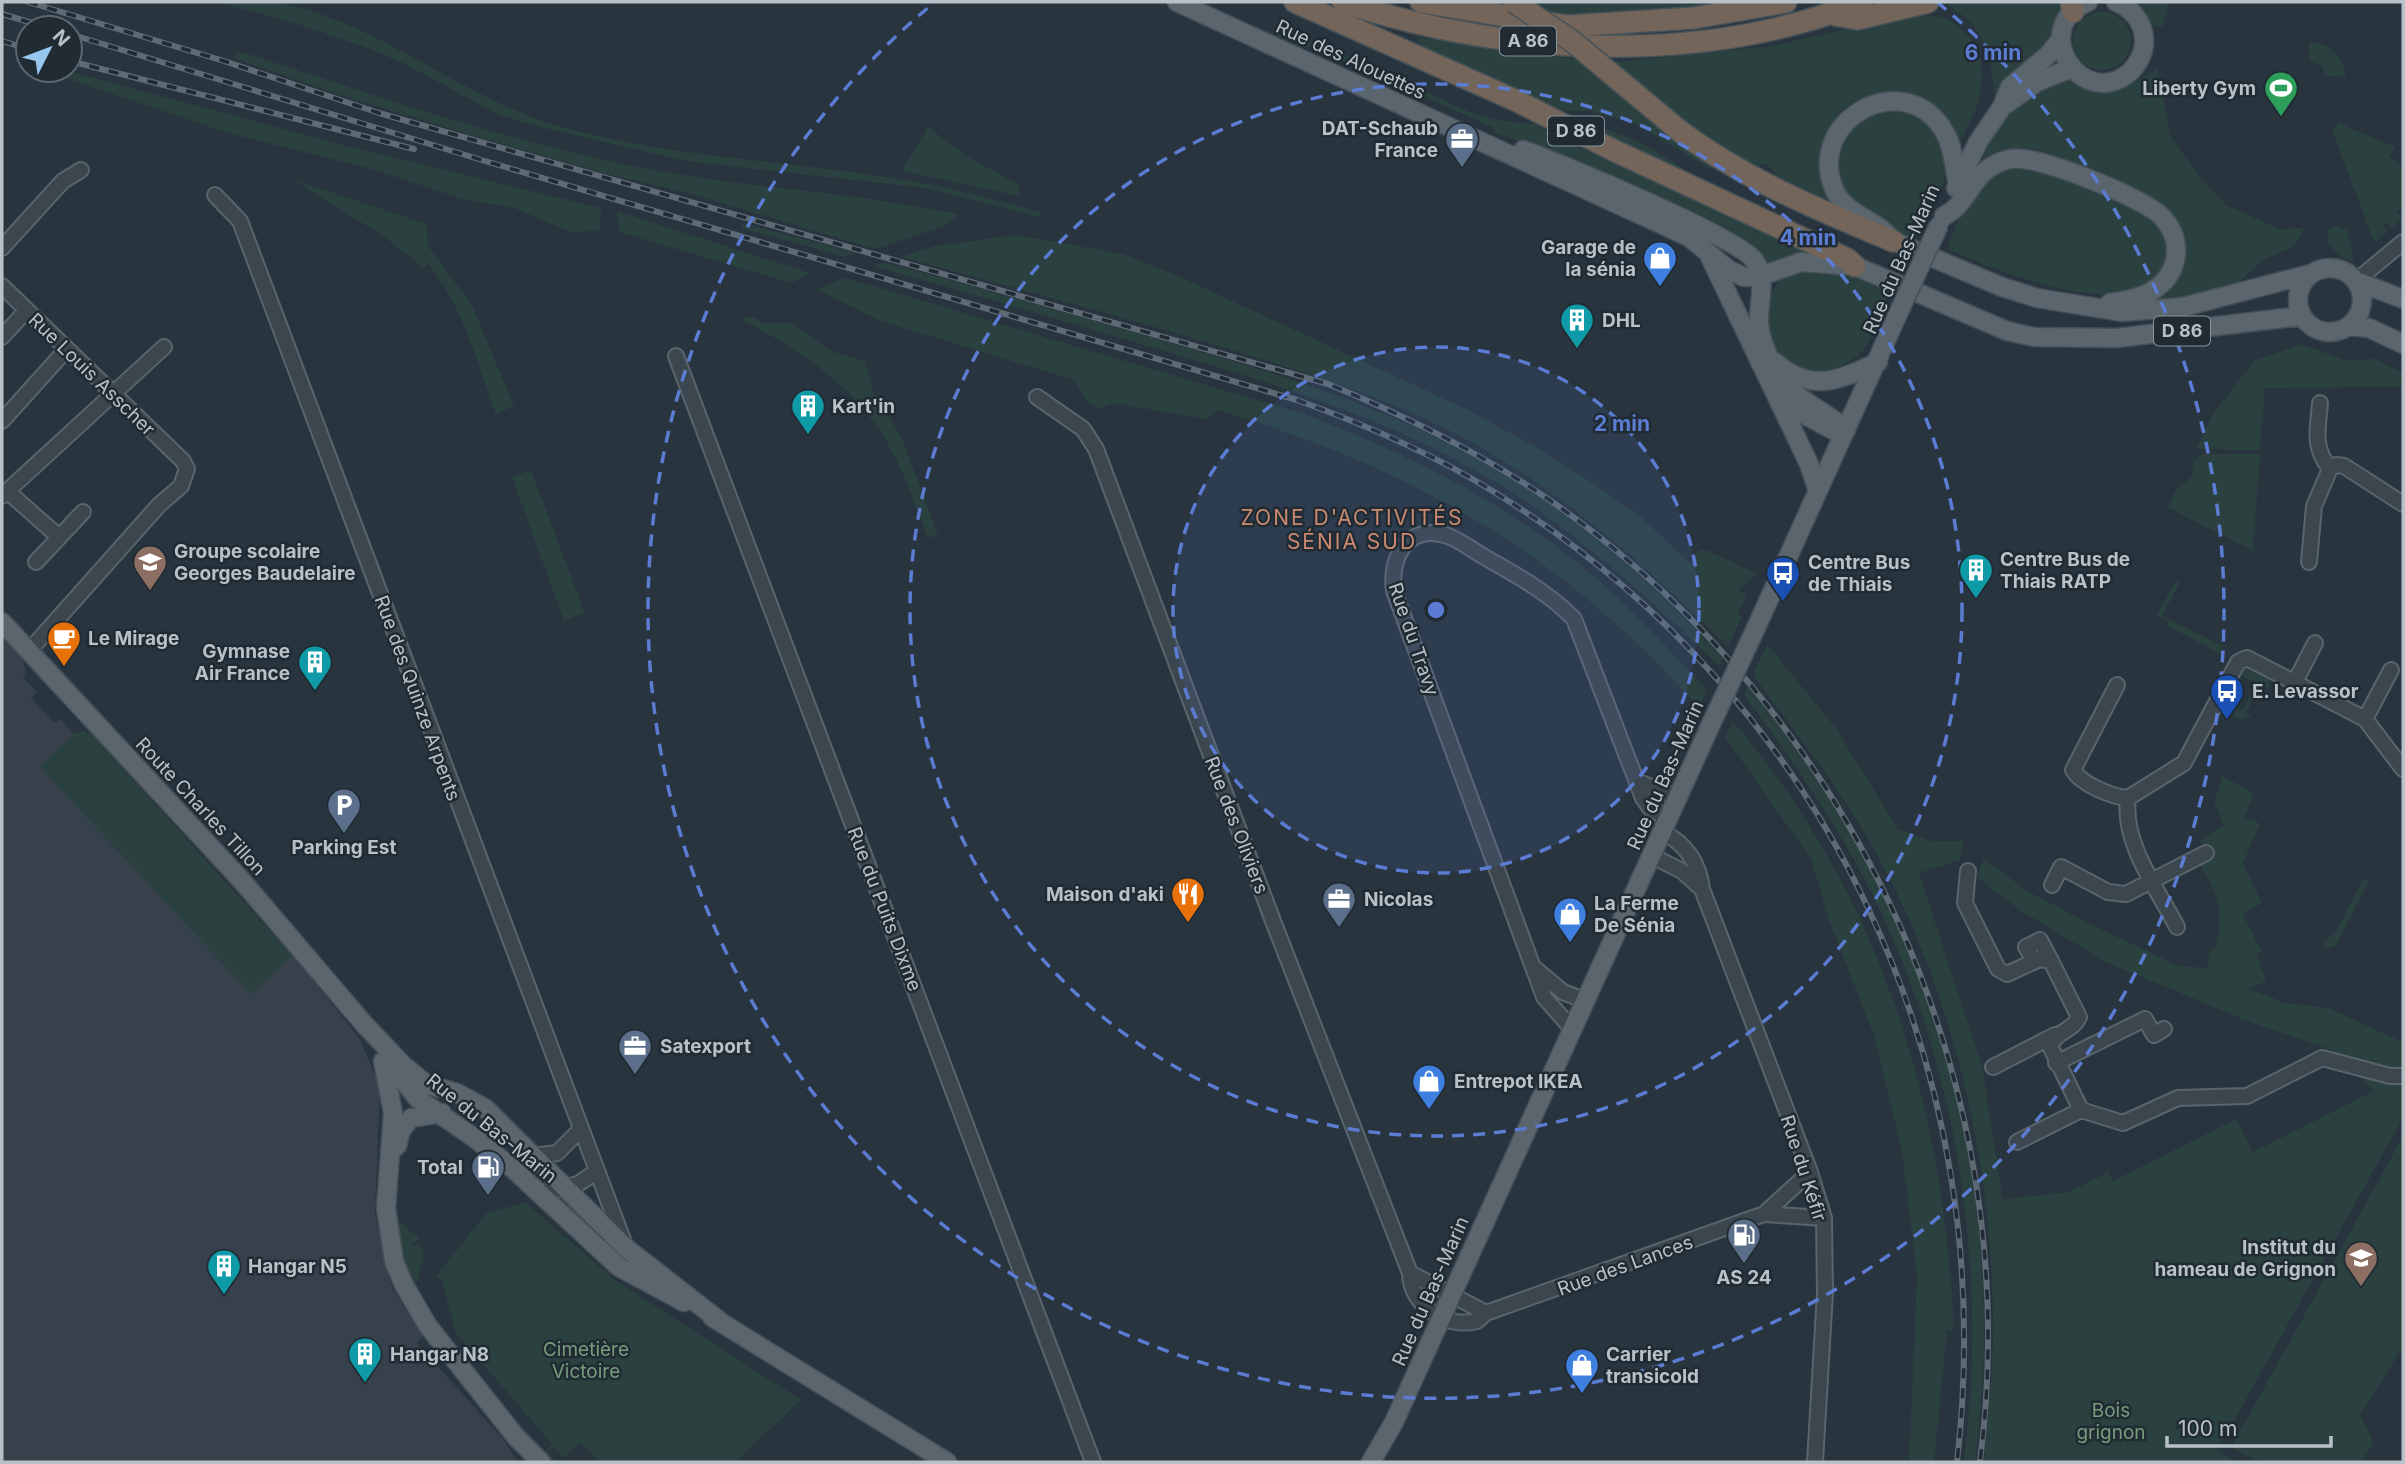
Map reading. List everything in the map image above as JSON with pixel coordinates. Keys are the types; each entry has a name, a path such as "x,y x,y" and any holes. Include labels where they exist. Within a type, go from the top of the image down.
{"highway":[{"name":"D 86","path":"1295,2 1517,101 1612,150 1847,259 1855,266"},
{"name":"A 86","path":"1343,2 1461,32 1572,45 1620,46 1700,40 1758,31 1830,14 1862,2"},
{"name":"A 86","path":"1421,2 1567,26 1695,18 1786,2"},
{"name":"D 86","path":"1514,2 1572,41 1712,155 1765,185 1893,241"},
{"path":"1830,14 1857,19 1928,2"}],"main road":[{"name":"Rue des Alouettes","path":"1177,2 1470,137"},
{"path":"2061,39 2063,54 2072,68 2083,77 2103,82 2123,77 2138,62 2143,49 2142,28 2131,10 2116,2"},
{"name":"Rue du Bas-Marin","path":"1371,1462 1394,1422 1441,1320 1978,142 2002,107 2010,87 2048,55 2061,39 2064,24 2077,5"},
{"path":"2002,107 2037,82 2072,68"},
{"path":"1893,241 1887,233 1847,206 1835,191 1831,150 1839,131 1853,115 1871,104 1897,101 1926,112 1940,125 1950,142 1958,185"},
{"path":"1470,137 1689,237 1737,275 1761,276 1801,262 1855,266"},
{"path":"1470,137 1525,151 1729,242 1752,257 1761,276 1759,323 1769,357 1789,389 1832,416 1846,430"},
{"path":"1941,221 1955,210 1975,178 1992,166 2013,158 2047,162 2150,207 2169,224 2175,237 2177,252 2172,270 2148,293 2123,302 2094,305"},
{"name":"D 86","path":"1893,241 2001,287 2037,298 2094,305 2122,312 2183,307 2334,268 2348,273 2356,281 2403,299"},
{"path":"1709,254 1779,401 1818,491"},
{"name":"D 86","path":"1855,266 2007,331 2034,337 2117,338 2301,316"},
{"path":"2310,274 2298,293 2301,316 2310,326 2326,332 2349,326 2369,328 2403,344"},
{"path":"2349,326 2361,308 2361,292 2356,281"},
{"path":"1769,357 1794,375 1820,382 1837,380 1878,362"},
{"path":"1779,401 1835,431 1846,430"},
{"name":"Route Charles Tillon","path":"2,622 243,882 364,1024"},
{"name":"Rue du Bas-Marin","path":"364,1024 387,1053 422,1082 466,1098 486,1109 626,1248 721,1322"},
{"path":"387,1053 393,1113 386,1193 387,1234 404,1285 428,1326 516,1437 541,1462"},
{"name":"Rue du Bas-Marin","path":"387,1053 397,1075 418,1098 442,1113 540,1194 619,1267 721,1322 947,1462"},
{"path":"393,1113 398,1096 397,1075"},
{"path":"393,1113 407,1101 418,1098 466,1098"},
{"path":"390,1162 408,1120 415,1116 442,1113"},
{"path":"516,1437 529,1462"}],"street":[{"path":"2,248 63,181 81,170"},
{"name":"Rue des Quinze Arpents","path":"215,195 240,221 638,1279"},
{"path":"2356,281 2403,242"},
{"name":"Rue Louis Asscher","path":"2,286 183,461 187,469 181,485 159,505 29,651"},
{"path":"2,337 26,311"},
{"path":"59,537 4,494 164,347"},
{"path":"2,421 66,350"},
{"name":"Rue du Puits Dixme","path":"676,356 1093,1462"},
{"name":"Rue des Oliviers","path":"1037,397 1063,412 1083,429 1097,449 1273,921 1410,1273 1415,1293 1441,1320"},
{"path":"2320,403 2317,445 2319,455 2330,469"},
{"path":"2309,562 2315,506 2330,469 2336,465 2344,466 2403,502"},
{"path":"36,562 83,512"},
{"name":"Rue du Travy","path":"1573,1030 1544,997 1536,969 1394,590 1391,571 1402,546 1426,532 1449,536 1554,598 1574,619 1646,803 1666,825"},
{"path":"2295,682 2315,643"},
{"path":"2117,685 2073,770 2081,779 2117,796 2127,798 2184,763 2238,662 2251,659 2365,719 2403,769"},
{"path":"2365,719 2391,670"},
{"path":"1639,782 1678,798"},
{"path":"2127,798 2126,818 2131,837 2177,927"},
{"name":"Rue du Kéfir","path":"1666,825 1689,853 1699,872 1702,889 1810,1172 1824,1218 1825,1293 1815,1462"},
{"path":"2052,885 2061,867 2115,894 2130,892 2206,853"},
{"path":"1652,856 1682,871 1702,889"},
{"path":"1968,871 1965,903 1998,969 2007,974 2040,958 2051,961 2079,1017 2077,1023 1993,1067"},
{"name":"Rue du Travy","path":"1536,969 1563,992 1586,1001"},
{"path":"2056,1063 2145,1019 2154,1035 2164,1029"},
{"path":"2055,1035 2050,1046 2081,1110"},
{"path":"2017,1142 2081,1110 2123,1123 2178,1098 2247,1096 2322,1058 2390,1076 2403,1076"},
{"path":"533,1156 557,1153 569,1144 581,1129"},
{"path":"540,1194 564,1189 597,1171"},
{"name":"Rue des Lances","path":"1441,1320 1471,1323 1486,1313 1763,1214 1810,1172"},
{"name":"Rue des Lances","path":"1763,1214 1824,1218"},
{"path":"1410,1273 1486,1313"}],"shaded area":[{"path":"2,637 23,660 26,674 23,677 37,692 31,698 55,723 60,719 74,734 83,731 92,735 304,969 360,1039 380,1088 375,1214 392,1288 423,1336 417,1343 502,1438 518,1462 2,1462"}],"green space":[{"path":"217,2 275,2 313,11 350,25 528,116 566,128 652,147 932,185 1040,212 1043,218 925,188 685,161 536,126 499,115 405,64 365,47 292,22"},
{"path":"1533,2 1739,2 1609,16 1555,14"},
{"path":"1956,2 2067,2 2056,37 1995,96 1984,43 1970,22 1947,5"},
{"path":"2135,2 2169,2 2162,27 2155,27"},
{"path":"2102,12 2113,14 2126,25 2131,41 2129,52 2118,65 2102,70 2091,68 2078,57 2073,41 2075,30 2086,17"},
{"path":"1918,13 1950,21 1966,33 1976,47 1982,78 1980,94 1968,127 1960,143 1945,120 1926,106 1886,97 1862,99 1851,104 1841,111 1833,122 1825,143 1825,161 1835,204 1832,208 1784,184 1766,163 1760,164 1760,171 1705,139 1615,62 1771,46"},
{"path":"1264,30 1332,48 1470,112 1497,120 1534,124 1567,142 1804,251 1802,255 1766,265 1758,250 1740,240 1547,150 1494,133 1494,128 1312,47 1300,47"},
{"path":"1417,37 1581,60 1715,165 1712,170 1636,124 1591,111 1550,110 1419,50"},
{"path":"2309,42 2323,45 2334,52 2342,63 2346,77 2326,76 2321,65 2309,61"},
{"path":"234,53 245,53 483,129 628,165 959,214 947,225 875,249 692,194 611,175 343,96 234,58"},
{"path":"2158,69 2170,135 2195,171 2226,205 2280,229 2304,228 2294,246 2263,260 2233,288 2153,304 2144,301 2183,237 2110,185 2051,154 2018,149 1980,164 1997,126 2011,109 2044,88 2069,81 2099,91 2120,89"},
{"path":"84,75 351,147 601,208 600,230 572,233 512,207 469,201 379,171 228,133 82,84 84,84"},
{"path":"1893,106 1925,118 1939,136 1945,151 1944,181 1914,240 1860,208 1846,192 1838,169 1840,145 1851,124 1868,112"},
{"path":"2339,123 2395,147 2389,157 2403,167 2403,212 2399,209 2396,213 2403,218 2391,229 2386,223 2383,225 2387,232 2374,242 2332,130"},
{"path":"1579,125 1615,132 1647,146 1709,186"},
{"path":"928,127 965,155 1019,185 1019,196 902,171"},
{"path":"2019,165 2062,175 2153,217 2171,240 2165,267 2150,285 2126,294 2096,294 2028,280 1948,249 1958,220 1971,195 1990,177"},
{"path":"292,179 427,224 428,246 472,305 514,406 496,414 460,317 451,298 428,264 423,268 386,238"},
{"path":"617,211 810,273 791,283 619,232"},
{"path":"743,223 857,253 845,257 741,228"},
{"path":"2339,225 2341,230 2347,228 2354,263 2338,255 2327,241 2329,229"},
{"path":"1016,235 1123,254 1178,276 1468,410 1543,451 1641,517 1690,563 1700,550 1709,551 1757,574 1738,590 1747,594 1738,612 1742,617 1728,647 1672,592 1584,517 1521,472 1428,420 1336,384 1242,353 1115,315 901,257 935,246"},
{"path":"884,262 1241,364 1317,388 1427,433 1534,493 1602,543 1665,599 1723,658 1719,666 1633,586 1543,514 1477,471 1440,451 1287,389 873,266"},
{"path":"1798,269 1851,274 1888,294 1876,329 1865,348 1856,358 1831,374 1812,375 1794,368 1780,355 1770,338 1766,319 1768,300 1779,283"},
{"path":"846,278 1301,413 1419,463 1531,528 1598,580 1707,690 1699,708 1648,654 1594,605 1539,562 1480,523 1420,489 1356,459 1217,410 1208,419 1113,403 1100,409 1089,404 1074,380 881,321 816,289"},
{"path":"752,317 765,323 791,323 831,351 865,361 874,393 901,436 938,535 928,538 893,453 863,409 828,374 808,359 741,319"},
{"path":"2301,344 2345,360 2375,359 2403,373 2403,387 2265,388 2260,450 2196,449 2213,414 2254,361"},
{"path":"2203,454 2260,454 2253,551 2167,507 2178,487 2192,477 2194,461"},
{"path":"531,470 585,613 564,621 512,477"},
{"path":"2175,582 2180,582 2162,616 2223,646 2220,654 2166,625 2168,621 2157,615"},
{"name":"Bois grignon","path":"1767,644 1835,727 1898,829 1931,841 1964,841 1960,860 1919,873 1982,1066 2003,1199 2069,1192 2108,1172 2113,1181 2236,1119 2253,1152 2374,1091 2363,1080 2354,1058 2242,1019 2106,962 2021,911 1977,877 1984,858 2027,891 2094,926 2179,966 2208,968 2209,951 2216,947 2218,904 2200,864 2183,873 2182,870 2209,856 2200,840 2224,826 2214,802 2223,776 2254,794 2243,820 2252,818 2260,824 2243,863 2262,903 2243,914 2261,951 2257,957 2266,981 2249,989 2286,1003 2328,1008 2403,1042 2403,1114 2398,1127 2217,1451 2238,1462 1984,1462 1993,1355 1991,1264 1978,1153 1954,1043 1917,938 1864,831 1829,778 1753,675"},
{"path":"2245,664 2270,677 2269,689 2260,685 2246,713 2252,717 2240,719 2232,714 2226,702 2243,710 2256,683 2240,675 2235,683 2232,681"},
{"path":"1748,686 1822,787 1867,861 1897,923 1923,987 1944,1053 1974,1188 1981,1256 1984,1359 1975,1462 1964,1462 1971,1384 1972,1305 1967,1226 1956,1148 1939,1072 1915,997 1886,923 1826,812 1744,695"},
{"path":"1733,721 1785,788 1829,858 1866,931 1895,1006 1919,1084 1936,1163 1954,1330 1947,1330 1934,1462 1909,1462 1917,1276 1902,1152 1875,1038 1829,920 1811,859 1725,737"},
{"path":"83,731 92,735 292,956 251,994 40,767 74,734"},
{"path":"2364,878 2369,881 2336,945 2325,949 2323,942 2336,932"},
{"name":"Institut du hameau de Grignon","path":"2403,1136 2403,1347 2360,1415 2374,1443 2361,1462 2261,1462 2231,1448"},
{"name":"Cimetière Victoire","path":"525,1202 615,1280 801,1400 735,1462 599,1462 581,1442 564,1458 554,1447 548,1452 557,1462 549,1462 543,1454 552,1444 456,1333 442,1281 436,1276 486,1214"},
{"path":"397,1220 409,1228 407,1231 416,1234 419,1240 412,1243 413,1246 420,1243 424,1254 415,1290 398,1248"}],"railway":[{"path":"28,2 224,61 379,113 1328,384 1442,436 1551,501 1660,589 1754,689 1834,802 1899,923 1946,1052 1976,1186 1988,1323 1980,1462"},
{"path":"2,14 14,18"},
{"path":"84,38 485,161 1297,400 1398,441 1471,478 1612,577 1714,676 1800,787 1868,909 1919,1039 1951,1176 1964,1317 1957,1462"},
{"path":"2,41 14,45"},
{"path":"84,65 414,149"}],"place":[{"name":"Liberty Gym","path":"2281,118"},
{"name":"DAT-Schaub France","path":"1462,169"},
{"name":"Garage de la sénia","path":"1660,288"},
{"name":"DHL","path":"1577,350"},
{"name":"Kart'in","path":"808,436"},
{"name":"Groupe scolaire Georges Baudelaire","path":"150,592"},
{"name":"Centre Bus de Thiais RATP","path":"1976,600"},
{"name":"Centre Bus de Thiais","path":"1783,603"},
{"name":"Le Mirage","path":"64,668"},
{"name":"Gymnase Air France","path":"315,692"},
{"name":"E. Levassor","path":"2227,721"},
{"name":"Parking Est","path":"344,835"},
{"name":"Maison d'aki","path":"1188,924"},
{"name":"Nicolas","path":"1339,929"},
{"name":"La Ferme De Sénia","path":"1570,944"},
{"name":"Satexport","path":"635,1076"},
{"name":"Entrepot IKEA","path":"1429,1111"},
{"name":"Total","path":"488,1197"},
{"name":"AS 24","path":"1744,1265"},
{"name":"Institut du hameau de Grignon","path":"2361,1288"},
{"name":"Hangar N5","path":"224,1296"},
{"name":"Hangar N8","path":"365,1384"},
{"name":"Carrier transicold","path":"1582,1395"}],"district":[{"name":"ZONE D'ACTIVITÉS SÉNIA SUD","path":"1352,530"}]}
